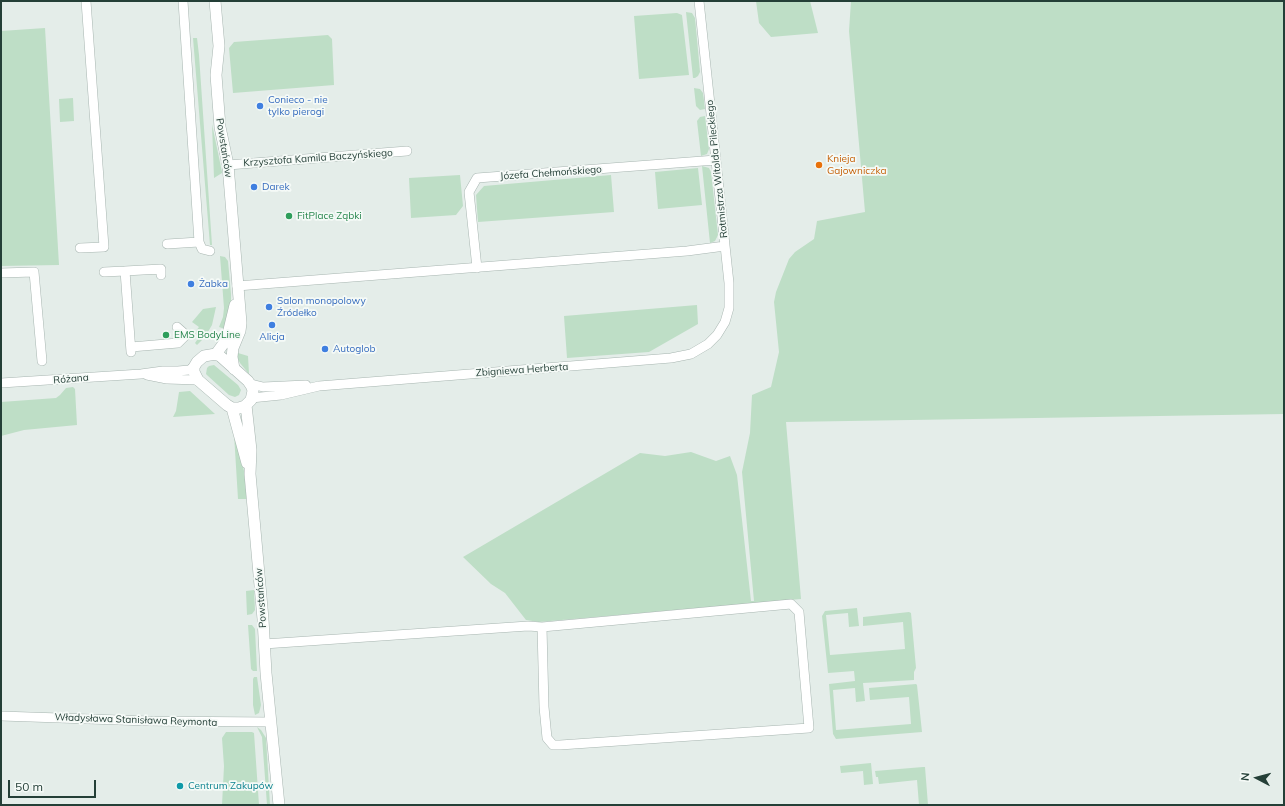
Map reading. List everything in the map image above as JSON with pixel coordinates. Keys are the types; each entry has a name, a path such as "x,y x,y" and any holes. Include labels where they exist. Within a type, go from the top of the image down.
{"street":[{"path":"80,248 104,247 86,1"},
{"path":"183,1 199,242 202,249 210,251"},
{"name":"Powstańców","path":"215,1 219,46 216,82 220,127 228,165 241,323 240,331 233,348 232,357 234,369"},
{"name":"Rotmistrza Witolda Pileckiego","path":"698,1 729,283 729,308 725,322 718,335"},
{"name":"Krzysztofa Kamila Baczyńskiego","path":"228,165 407,152"},
{"name":"Józefa Chełmońskiego","path":"477,268 469,192 477,178 716,160"},
{"path":"167,244 199,242"},
{"path":"238,290 477,268 680,252 725,246"},
{"path":"104,272 161,269 161,275"},
{"path":"125,271 131,350 178,343 186,335 177,327"},
{"path":"1,273 34,272 42,361"},
{"name":"Powstańców","path":"216,354 224,343 228,334 238,290"},
{"name":"Zbigniewa Herberta","path":"249,402 319,386 671,358 691,354 702,349 718,335"},
{"path":"249,402 239,408 232,408 227,405 198,380 194,372 194,367 204,356 216,354 251,384"},
{"name":"Różana","path":"1,383 178,371 189,370 194,367"},
{"name":"Różana","path":"141,374 160,378 198,380"},
{"name":"Powstańców","path":"251,384 253,391 249,402 250,474 266,673 279,805"},
{"name":"Zbigniewa Herberta","path":"251,384 263,387 304,384 319,386"},
{"name":"Powstańców","path":"232,408 250,474"},
{"path":"264,644 528,626 542,627 791,604 798,612 809,728 560,746 552,745 547,738 544,707 542,627"},
{"name":"Władysława Stanisława Reymonta","path":"1,716 156,721 271,722"},
{"name":"Powstańców","path":"271,722 273,805"}],"green space":[{"path":"756,1 810,1 818,33 771,37 759,23"},
{"path":"851,1 1284,1 1284,414 786,422 801,599 539,622 526,620 505,593 491,584 463,557 640,453 665,456 691,452 716,461 730,456 737,475 751,601 754,601 742,472 750,433 752,395 771,387 779,352 774,302 776,292 789,259 795,252 814,239 817,221 865,212 849,31"},
{"path":"686,12 692,13 695,18 700,72 695,78 693,78"},
{"path":"677,13 682,15 689,75 639,79 634,16"},
{"path":"45,28 59,265 1,266 1,31"},
{"path":"328,35 332,39 334,85 233,93 229,48 234,42"},
{"path":"193,38 197,38 199,55 212,245 210,245"},
{"path":"694,88 700,89 703,93 705,109 700,110 696,106"},
{"path":"73,98 74,121 60,122 59,99"},
{"path":"705,116 709,149 707,154 701,156 697,121 700,117"},
{"path":"212,124 222,172 214,178"},
{"path":"702,166 709,168 711,172 718,235 715,241 710,243"},
{"path":"698,168 702,205 658,209 655,172"},
{"path":"460,175 463,206 456,215 411,218 409,178"},
{"path":"611,175 614,212 478,222 476,195 484,186"},
{"path":"220,256 225,257 228,261 231,294 231,302 225,329 219,327 223,317 224,308"},
{"path":"697,305 698,324 649,352 567,358 564,316"},
{"path":"216,307 212,325 205,337 197,345 195,343 199,337 194,333 199,327 192,322 203,309"},
{"path":"238,353 248,356 249,374 240,363 237,357"},
{"path":"214,365 238,385 241,390 239,395 235,397 229,395 206,374 207,368"},
{"path":"73,387 75,389 77,425 24,430 1,436 1,402 56,398 66,388"},
{"path":"190,391 215,414 173,417 176,411 179,392"},
{"path":"235,433 244,471 247,499 238,499"},
{"path":"254,590 255,610 252,614 247,615 246,591"},
{"path":"857,608 859,626 849,627 848,613 826,615 830,655 905,649 903,622 863,626 863,617 909,612 911,613 916,668 914,672 914,680 863,683 865,701 856,702 855,688 833,690 836,730 911,724 909,697 870,700 869,688 916,684 922,732 836,739 833,734 829,684 855,681 854,671 828,673 822,616 825,611"},
{"path":"248,625 252,625 255,629 257,671 253,671 251,669"},
{"path":"254,677 257,677 261,705 259,713 255,715 253,705"},
{"path":"257,727 266,738 270,805 267,805 262,737"},
{"path":"226,732 254,733 259,805 222,805 224,766 222,738"},
{"path":"871,763 873,784 864,785 863,771 841,773 840,766"},
{"path":"925,767 928,805 919,805 917,780 879,784 875,771"}],"place":[{"name":"Conieco - nie tylko pierogi","path":"260,106"},
{"name":"Knieja Gajowniczka","path":"819,165"},
{"name":"Darek","path":"254,187"},
{"name":"FitPlace Ząbki","path":"289,216"},
{"name":"Żabka","path":"191,284"},
{"name":"Salon monopolowy Źródełko","path":"269,307"},
{"name":"Alicja","path":"272,325"},
{"name":"EMS BodyLine","path":"166,335"},
{"name":"Autoglob","path":"325,349"},
{"name":"Centrum Zakupów","path":"180,786"}]}
